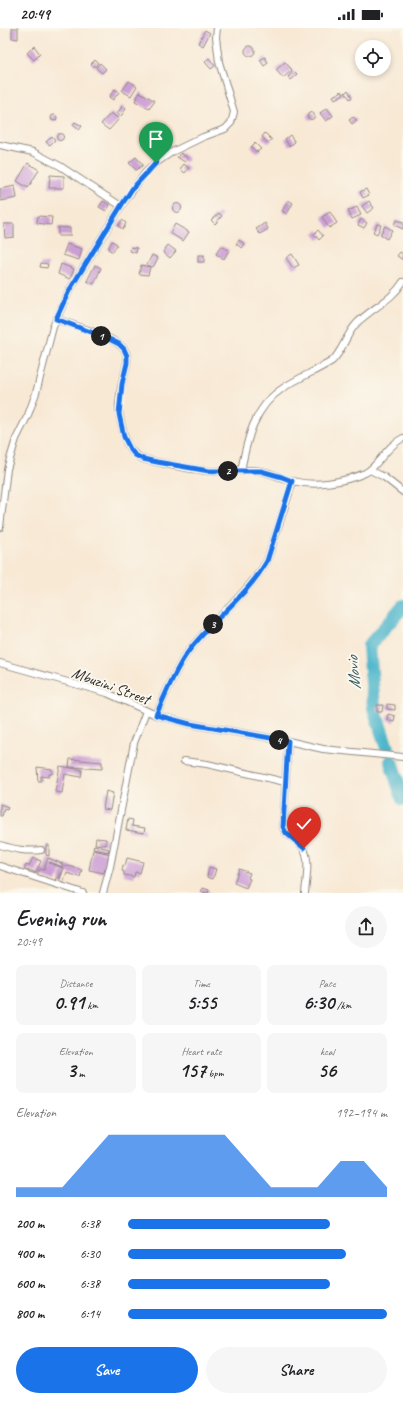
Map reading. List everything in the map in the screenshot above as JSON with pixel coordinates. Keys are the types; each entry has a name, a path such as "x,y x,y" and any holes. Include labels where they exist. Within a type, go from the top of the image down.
{"street":[{"path":"0,528 7,469 16,439 28,415 36,393 53,327 69,291 132,189 156,163 172,152 203,137 225,129 231,123 234,112 219,62 216,37 217,28"},
{"path":"0,145 33,152 60,166 121,206"},
{"path":"240,471 246,442 253,424 263,406 283,388 332,361 357,323 391,296 403,282"},
{"path":"56,319 107,338 119,344 124,349 127,356 127,363 122,384 119,414 124,437 130,449 135,455 143,459 209,471 261,471 292,481 318,483 337,481 365,473 370,470 388,449 403,438"},
{"path":"370,470 384,477 403,492"},
{"path":"156,715 181,662 188,652 239,598 265,566 292,481"},
{"name":"Mbuzini Street","path":"0,663 107,693 156,715 204,727 288,741 323,749 403,757"},
{"path":"103,893 110,867 134,742 146,711"},
{"path":"288,741 283,827 286,833 300,844 306,852 307,864 305,893"},
{"path":"184,761 214,766 285,782"},
{"path":"0,845 23,851 41,850"},
{"path":"0,866 83,893"}],"building":[{"path":"12,28 18,28 18,39 12,38"},
{"path":"205,30 210,33 203,46 198,43"},
{"path":"34,46 40,54 34,60 27,53"},
{"path":"248,46 252,46 254,47 254,55 248,56 245,53 245,49"},
{"path":"265,57 268,63 264,66 260,60"},
{"path":"209,58 215,66 211,69 205,62"},
{"path":"95,60 98,63 95,67 91,64"},
{"path":"285,62 292,70 283,78 276,70"},
{"path":"100,63 106,69 102,73 96,68"},
{"path":"293,71 297,75 291,80 288,77"},
{"path":"129,81 137,86 131,96 122,91"},
{"path":"115,89 119,92 113,100 109,97"},
{"path":"348,90 352,97 350,99 345,93"},
{"path":"342,91 344,94 335,99 333,96"},
{"path":"140,92 155,101 149,109 135,101"},
{"path":"122,106 126,109 121,116 117,114"},
{"path":"327,108 333,116 326,121 320,113"},
{"path":"311,112 315,116 311,120 307,116"},
{"path":"111,113 119,119 109,130 101,124"},
{"path":"54,115 57,118 54,121 51,118"},
{"path":"353,117 357,120 352,124 349,120"},
{"path":"75,122 82,126 79,130 73,125"},
{"path":"60,133 63,134 63,140 60,141 57,140 56,137 57,134"},
{"path":"265,133 272,140 268,143 262,137"},
{"path":"290,135 295,142 289,146 285,139"},
{"path":"52,136 55,140 50,145 46,142"},
{"path":"255,143 261,149 257,152 251,147"},
{"path":"181,153 188,158 185,162 177,157"},
{"path":"136,157 143,165 136,170 129,163"},
{"path":"28,163 39,170 28,188 17,181"},
{"path":"184,164 189,168 185,173 180,169"},
{"path":"50,175 64,176 64,188 49,188"},
{"path":"15,186 17,198 0,201 0,189"},
{"path":"366,189 369,195 363,198 360,192"},
{"path":"288,200 293,203 287,214 282,211"},
{"path":"103,201 110,205 106,211 99,207"},
{"path":"369,201 374,208 367,213 362,206"},
{"path":"175,204 179,204 181,208 179,212 175,212 173,210 173,206"},
{"path":"357,207 361,215 352,219 348,211"},
{"path":"330,212 337,223 329,228 322,217"},
{"path":"219,213 222,216 215,224 211,220"},
{"path":"38,216 52,217 51,225 37,223"},
{"path":"361,219 367,223 364,228 358,225"},
{"path":"122,220 126,223 123,229 118,226"},
{"path":"396,220 403,222 403,229 394,225"},
{"path":"265,223 268,229 260,234 256,229"},
{"path":"4,224 14,224 14,237 5,238"},
{"path":"175,224 189,232 183,241 170,233"},
{"path":"377,224 381,225 377,234 373,232"},
{"path":"385,226 392,230 387,239 380,235"},
{"path":"58,227 70,228 70,236 58,236"},
{"path":"318,230 323,236 319,240 314,234"},
{"path":"239,240 245,244 242,248 236,244"},
{"path":"112,241 117,244 113,252 108,249"},
{"path":"67,244 82,249 79,260 63,255"},
{"path":"168,245 176,251 170,258 163,252"},
{"path":"221,246 229,250 224,259 216,254"},
{"path":"131,247 137,248 136,253 130,251"},
{"path":"400,252 403,254 403,260 397,256"},
{"path":"292,254 299,265 293,268 286,258"},
{"path":"152,255 158,258 153,267 147,265"},
{"path":"198,255 204,255 204,262 198,262"},
{"path":"41,263 48,264 47,268 40,267"},
{"path":"61,264 74,269 70,279 58,274"},
{"path":"95,265 101,268 94,284 87,281"},
{"path":"141,265 150,267 148,275 139,274"},
{"path":"387,704 395,705 395,710 387,709"},
{"path":"377,705 383,705 382,712 377,712"},
{"path":"388,714 395,716 394,722 387,720"},
{"path":"70,759 102,762 102,769 69,767"},
{"path":"60,766 82,770 81,777 65,774 62,793 55,792"},
{"path":"37,767 52,769 52,774 49,774 49,777 41,776 41,781 38,781"},
{"path":"106,791 113,793 110,810 103,809"},
{"path":"0,804 8,807 7,810 4,809 2,816 0,816"},
{"path":"128,819 133,820 132,826 145,828 144,833 126,830"},
{"path":"96,838 106,839 106,845 95,844"},
{"path":"46,845 49,845 49,856 46,855"},
{"path":"94,845 109,849 108,852 93,849"},
{"path":"93,850 111,854 107,870 105,869 104,873 89,870"},
{"path":"33,858 41,861 36,873 29,870 24,870 26,865 29,866"},
{"path":"48,858 63,864 62,867 50,862 49,863 63,868 56,882 37,875 40,869 44,870"},
{"path":"127,858 143,862 140,873 135,872 134,877 124,875 124,872 122,871 123,865 125,866"},
{"path":"65,865 82,870 80,877 67,873 63,884 59,882"},
{"path":"209,867 216,869 213,879 207,877"},
{"path":"239,869 250,873 248,878 250,879 246,888 234,883"},
{"path":"203,888 209,890 208,893 201,892"}],"waterway":[{"name":"Movio","path":"387,748 374,708 369,646 403,606"},
{"name":"Movio","path":"391,762 403,799"}],"route":[{"path":"156,163 145,173 121,206 69,291 56,319 107,338 119,344 124,349 127,356 127,363 122,384 119,414 124,437 135,455 143,459 209,471 261,471 292,481 271,551 262,570 239,598 188,652 181,662 156,715 219,730 288,741 282,822 286,833 304,848"}]}
